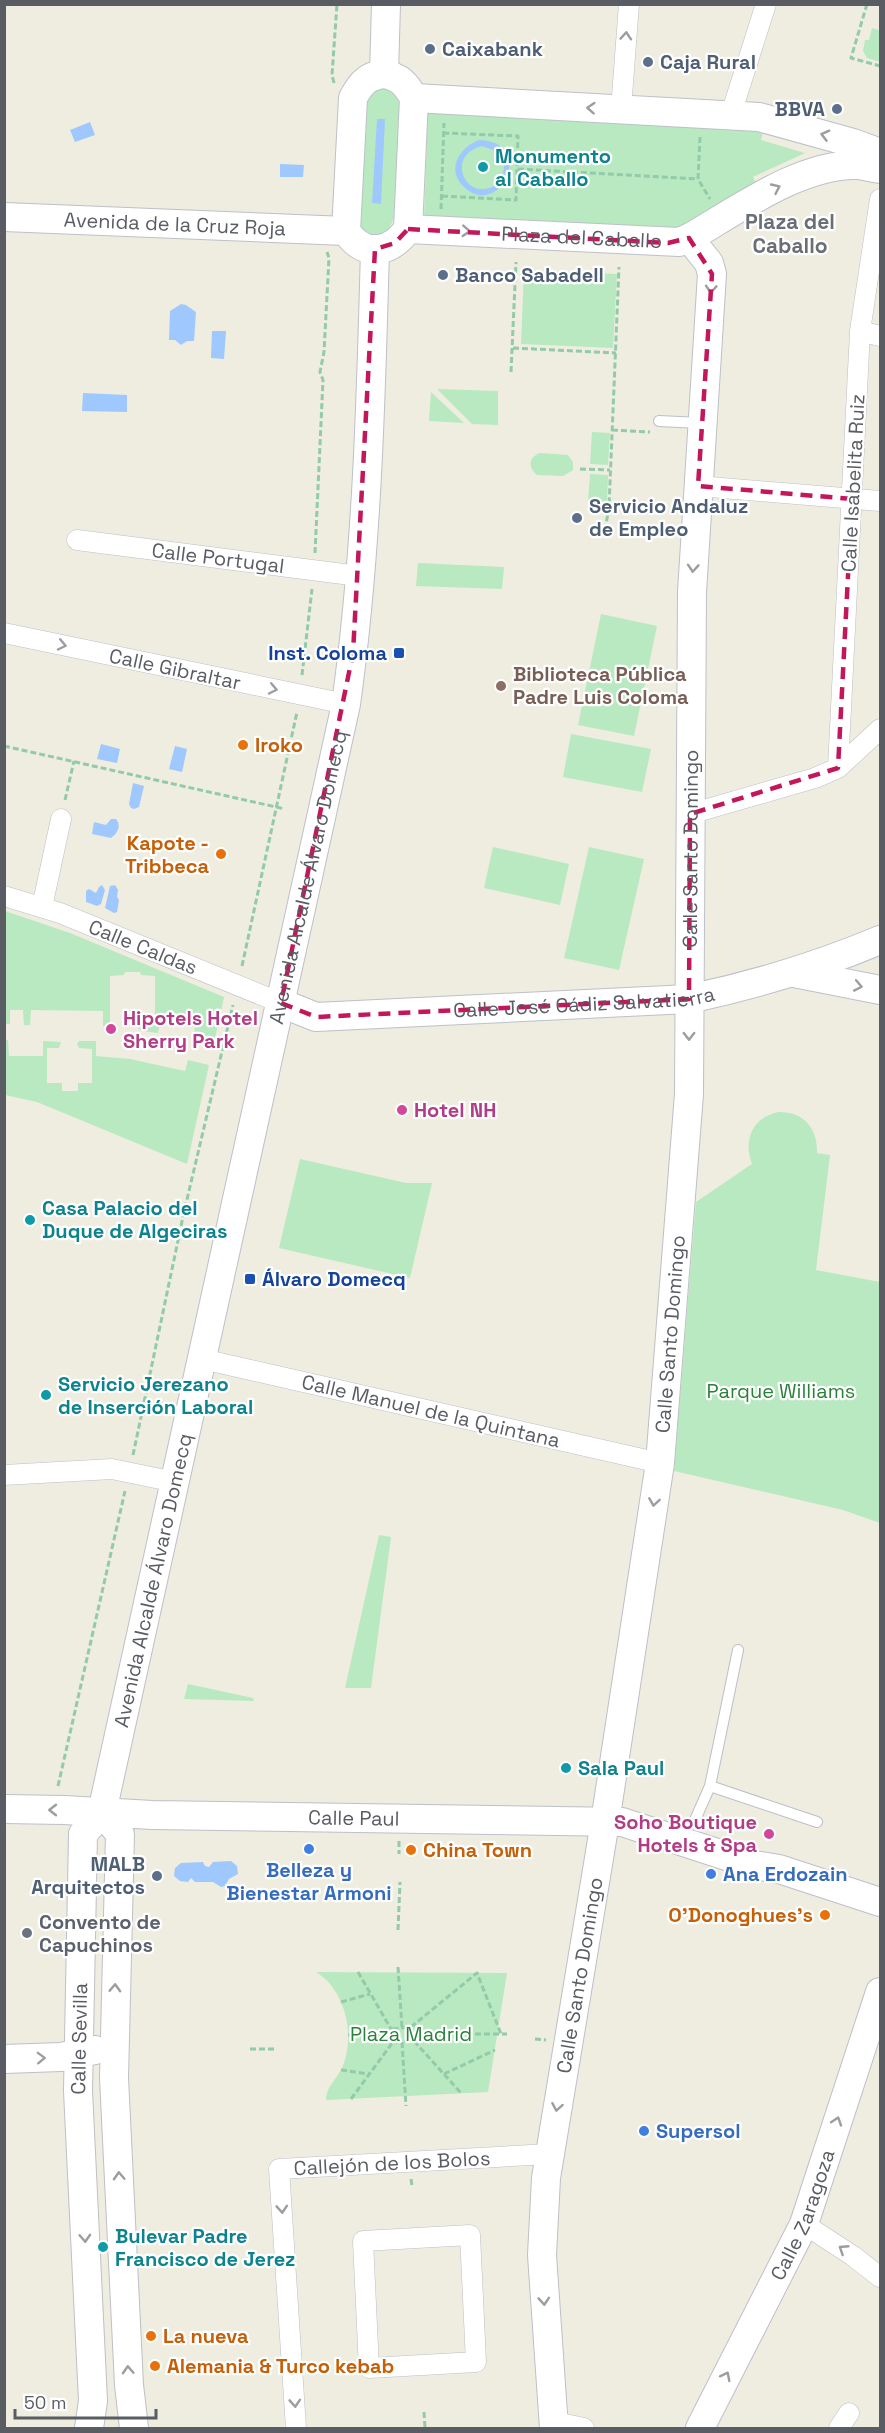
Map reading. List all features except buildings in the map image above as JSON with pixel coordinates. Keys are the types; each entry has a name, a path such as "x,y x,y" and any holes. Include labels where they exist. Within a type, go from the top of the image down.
{"street":[{"path":"384,74 386,4"},
{"path":"621,110 629,4"},
{"path":"731,114 765,4"},
{"path":"384,74 397,77 408,86 414,98 408,229 395,243 375,249 365,249 345,231 353,98 360,84 371,76 384,74"},
{"path":"414,98 759,117 854,143 880,153"},
{"name":"Plaza del Caballo","path":"408,229 668,243 689,238 773,189 811,174 856,165 880,169"},
{"name":"Calle Isabelita Ruiz","path":"838,768 860,331 880,200"},
{"name":"Avenida de la Cruz Roja","path":"4,217 345,231"},
{"name":"Calle Santo Domingo","path":"556,2428 542,2255 546,2178 605,1822 660,1462 690,1094 692,592 712,274 709,263 689,238"},
{"name":"Avenida Alcalde Álvaro Domecq","path":"102,1812 346,704 353,653 365,486 375,249"},
{"path":"860,331 880,336"},
{"path":"699,486 880,501"},
{"name":"Calle Portugal","path":"77,540 359,576"},
{"name":"Calle Gibraltar","path":"4,633 346,704"},
{"path":"690,814 815,778 838,768 880,729"},
{"path":"42,907 61,819"},
{"name":"Calle Caldas","path":"4,896 42,907 281,1003"},
{"name":"Calle José Cádiz Salvatierra","path":"281,1003 316,1017 689,999 741,988 794,973 880,941"},
{"path":"794,973 880,990"},
{"name":"Calle Manuel de la Quintana","path":"202,1359 660,1462"},
{"path":"4,1475 112,1469 175,1482"},
{"name":"Calle Paul","path":"4,1809 164,1815 518,1816 622,1822 754,1865 779,1869 880,1902"},
{"name":"Calle Sevilla","path":"89,2428 93,2401 78,2054 83,1834 102,1812 120,1834 114,2046 129,2385 134,2428"},
{"name":"Calle Zaragoza","path":"700,2428 804,2224 880,1992"},
{"path":"4,2059 61,2057 114,2046"},
{"name":"Callejón de los Bolos","path":"296,2428 279,2169 549,2154"},
{"path":"804,2224 880,2277"},
{"path":"470,2235 476,2362 369,2368 363,2241 470,2235"},
{"path":"556,2428 565,2424 584,2428"}],"lane":[{"path":"659,421 703,423"},
{"path":"694,1820 710,1786 738,1650"},
{"path":"710,1786 817,1822"}],"path":[{"path":"867,4 851,58 880,66"},
{"path":"441,213 445,117"},
{"path":"442,196 516,200 518,136 444,133"},
{"path":"700,134 698,179 713,203"},
{"path":"517,169 698,179"},
{"path":"301,686 314,570 323,380 320,372 324,352 328,258 327,252 323,250"},
{"path":"511,372 516,262"},
{"path":"605,530 610,470 619,267"},
{"path":"512,348 616,353"},
{"path":"580,469 610,470"},
{"path":"240,976 298,703"},
{"path":"4,746 285,809"},
{"path":"61,819 74,761"},
{"path":"132,1458 184,1212 236,996"},
{"path":"57,1789 126,1486"},
{"path":"398,1930 400,1882"},
{"path":"398,1967 402,2028"},
{"path":"351,2099 393,2042 391,2029 358,1972"},
{"path":"391,2029 411,2026 477,1973 501,2034"},
{"path":"341,2002 370,1994"},
{"path":"411,2026 413,2041 461,2093"},
{"path":"412,2034 507,2034"},
{"path":"348,2035 392,2035"},
{"path":"393,2042 413,2041"},
{"path":"402,2042 406,2106"},
{"path":"250,2049 274,2049"},
{"path":"444,2074 495,2050"},
{"path":"341,2070 369,2074"},
{"path":"424,2412 425,2428"}],"highlighted area":[{"path":"408,229 668,243 689,238 712,274 698,486 852,499 838,768 690,814 689,999 316,1017 281,1003 353,653 375,249 395,243"}],"green space":[{"path":"872,28 879,30 880,33 880,62 867,58 863,51 865,40 869,40"},
{"path":"384,87 393,91 400,104 394,218 388,231 372,234 360,226 364,103 370,92"},
{"name":"Plaza del Caballo","path":"428,112 764,128 761,140 805,153 753,177 758,187 685,229 424,216"},
{"path":"524,270 617,274 613,348 521,344"},
{"path":"437,389 498,391 498,425 472,424"},
{"path":"431,392 464,423 429,421"},
{"path":"592,432 610,433 608,465 590,464"},
{"path":"540,453 568,455 573,462 573,470 563,476 537,475 531,463 533,457"},
{"path":"590,474 608,475 607,503 588,502"},
{"path":"418,563 504,567 502,589 416,586"},
{"path":"601,614 657,626 634,736 578,725"},
{"path":"571,734 651,749 642,792 563,777"},
{"path":"493,847 569,864 560,905 484,888"},
{"path":"589,847 644,859 619,970 564,958"},
{"path":"5,911 70,933 224,997 214,1043 193,1038 195,1027 161,1019 158,1033 141,1031 138,1028 141,1024 155,1025 155,976 141,975 140,972 125,972 124,975 110,976 110,1025 103,1026 103,1011 31,1010 30,1025 24,1025 23,1010 10,1010 10,1024 5,1024"},
{"path":"5,1040 8,1040 9,1056 43,1056 43,1041 61,1042 59,1048 47,1048 47,1083 62,1083 62,1091 78,1091 78,1083 92,1083 92,1049 79,1048 77,1044 79,1041 96,1041 96,1056 130,1059 185,1071 188,1060 209,1065 187,1164 37,1102 5,1095"},
{"name":"Parque Williams","path":"778,1112 795,1114 802,1118 815,1136 817,1153 830,1155 816,1270 880,1282 880,1523 843,1510 674,1471 696,1202 752,1164 749,1155 749,1139 752,1131 762,1119"},
{"path":"300,1159 406,1183 432,1183 410,1278 279,1248"},
{"path":"379,1535 391,1537 371,1688 345,1688"},
{"path":"188,1684 253,1698 254,1701 184,1699"},
{"name":"Plaza Madrid","path":"316,1972 507,1973 488,2092 326,2100 328,2091 342,2068 346,2056 348,2029 346,2015 335,1990"}],"water":[{"path":"377,119 385,119 381,204 372,203"},
{"path":"90,122 95,135 75,142 70,130"},
{"path":"479,140 497,144 507,153 510,165 507,177 500,188 489,194 476,194 463,186 456,173 461,153","holes":["482,146 496,151 504,163 500,180 492,187 482,189 467,182 463,174 464,158 471,151"]},
{"path":"280,164 304,165 303,177 280,177"},
{"path":"181,304 196,312 194,341 187,341 181,345 175,340 169,340 170,311"},
{"path":"212,331 226,331 224,359 211,358"},
{"path":"83,393 127,395 127,412 82,411"},
{"path":"101,744 120,749 117,763 97,759"},
{"path":"175,746 187,749 182,772 169,769"},
{"path":"133,783 144,786 139,807 134,809 129,804"},
{"path":"111,819 116,819 119,824 117,832 111,838 92,834 94,822 106,825"},
{"path":"102,885 105,890 101,904 97,906 86,902 86,891 89,889 96,893"},
{"path":"115,885 119,900 117,912 114,913 105,908 110,886"},
{"path":"231,1861 237,1866 238,1874 229,1879 225,1886 221,1887 213,1882 195,1882 191,1878 188,1882 180,1881 174,1876 175,1868 181,1863 203,1862 209,1867 213,1862"}],"place":[{"name":"Caixabank","path":"430,49"},
{"name":"Caja Rural","path":"648,62"},
{"name":"BBVA","path":"837,109"},
{"name":"Monumento al Caballo","path":"483,167"},
{"name":"Banco Sabadell","path":"443,275"},
{"name":"Servicio Andaluz de Empleo","path":"577,518"},
{"name":"Inst. Coloma","path":"399,653"},
{"name":"Biblioteca Pública Padre Luis Coloma","path":"501,686"},
{"name":"Iroko","path":"243,745"},
{"name":"Kapote - Tribbeca","path":"221,854"},
{"name":"Hipotels Hotel Sherry Park","path":"111,1029"},
{"name":"Hotel NH","path":"402,1110"},
{"name":"Casa Palacio del Duque de Algeciras","path":"30,1220"},
{"name":"Álvaro Domecq","path":"250,1279"},
{"name":"Servicio Jerezano de Inserción Laboral","path":"46,1395"},
{"name":"Sala Paul","path":"566,1768"},
{"name":"Soho Boutique Hotels & Spa","path":"769,1834"},
{"name":"Belleza y Bienestar Armoni","path":"309,1849"},
{"name":"China Town","path":"411,1850"},
{"name":"Ana Erdozain","path":"711,1874"},
{"name":"MALB Arquitectos","path":"157,1876"},
{"name":"O'Donoghues's","path":"825,1915"},
{"name":"Convento de Capuchinos","path":"27,1933"},
{"name":"Supersol","path":"644,2131"},
{"name":"Bulevar Padre Francisco de Jerez","path":"103,2247"},
{"name":"La nueva","path":"151,2336"},
{"name":"Alemania & Turco kebab","path":"155,2366"}],"district":[{"name":"Plaza del Caballo","path":"790,233"}]}
